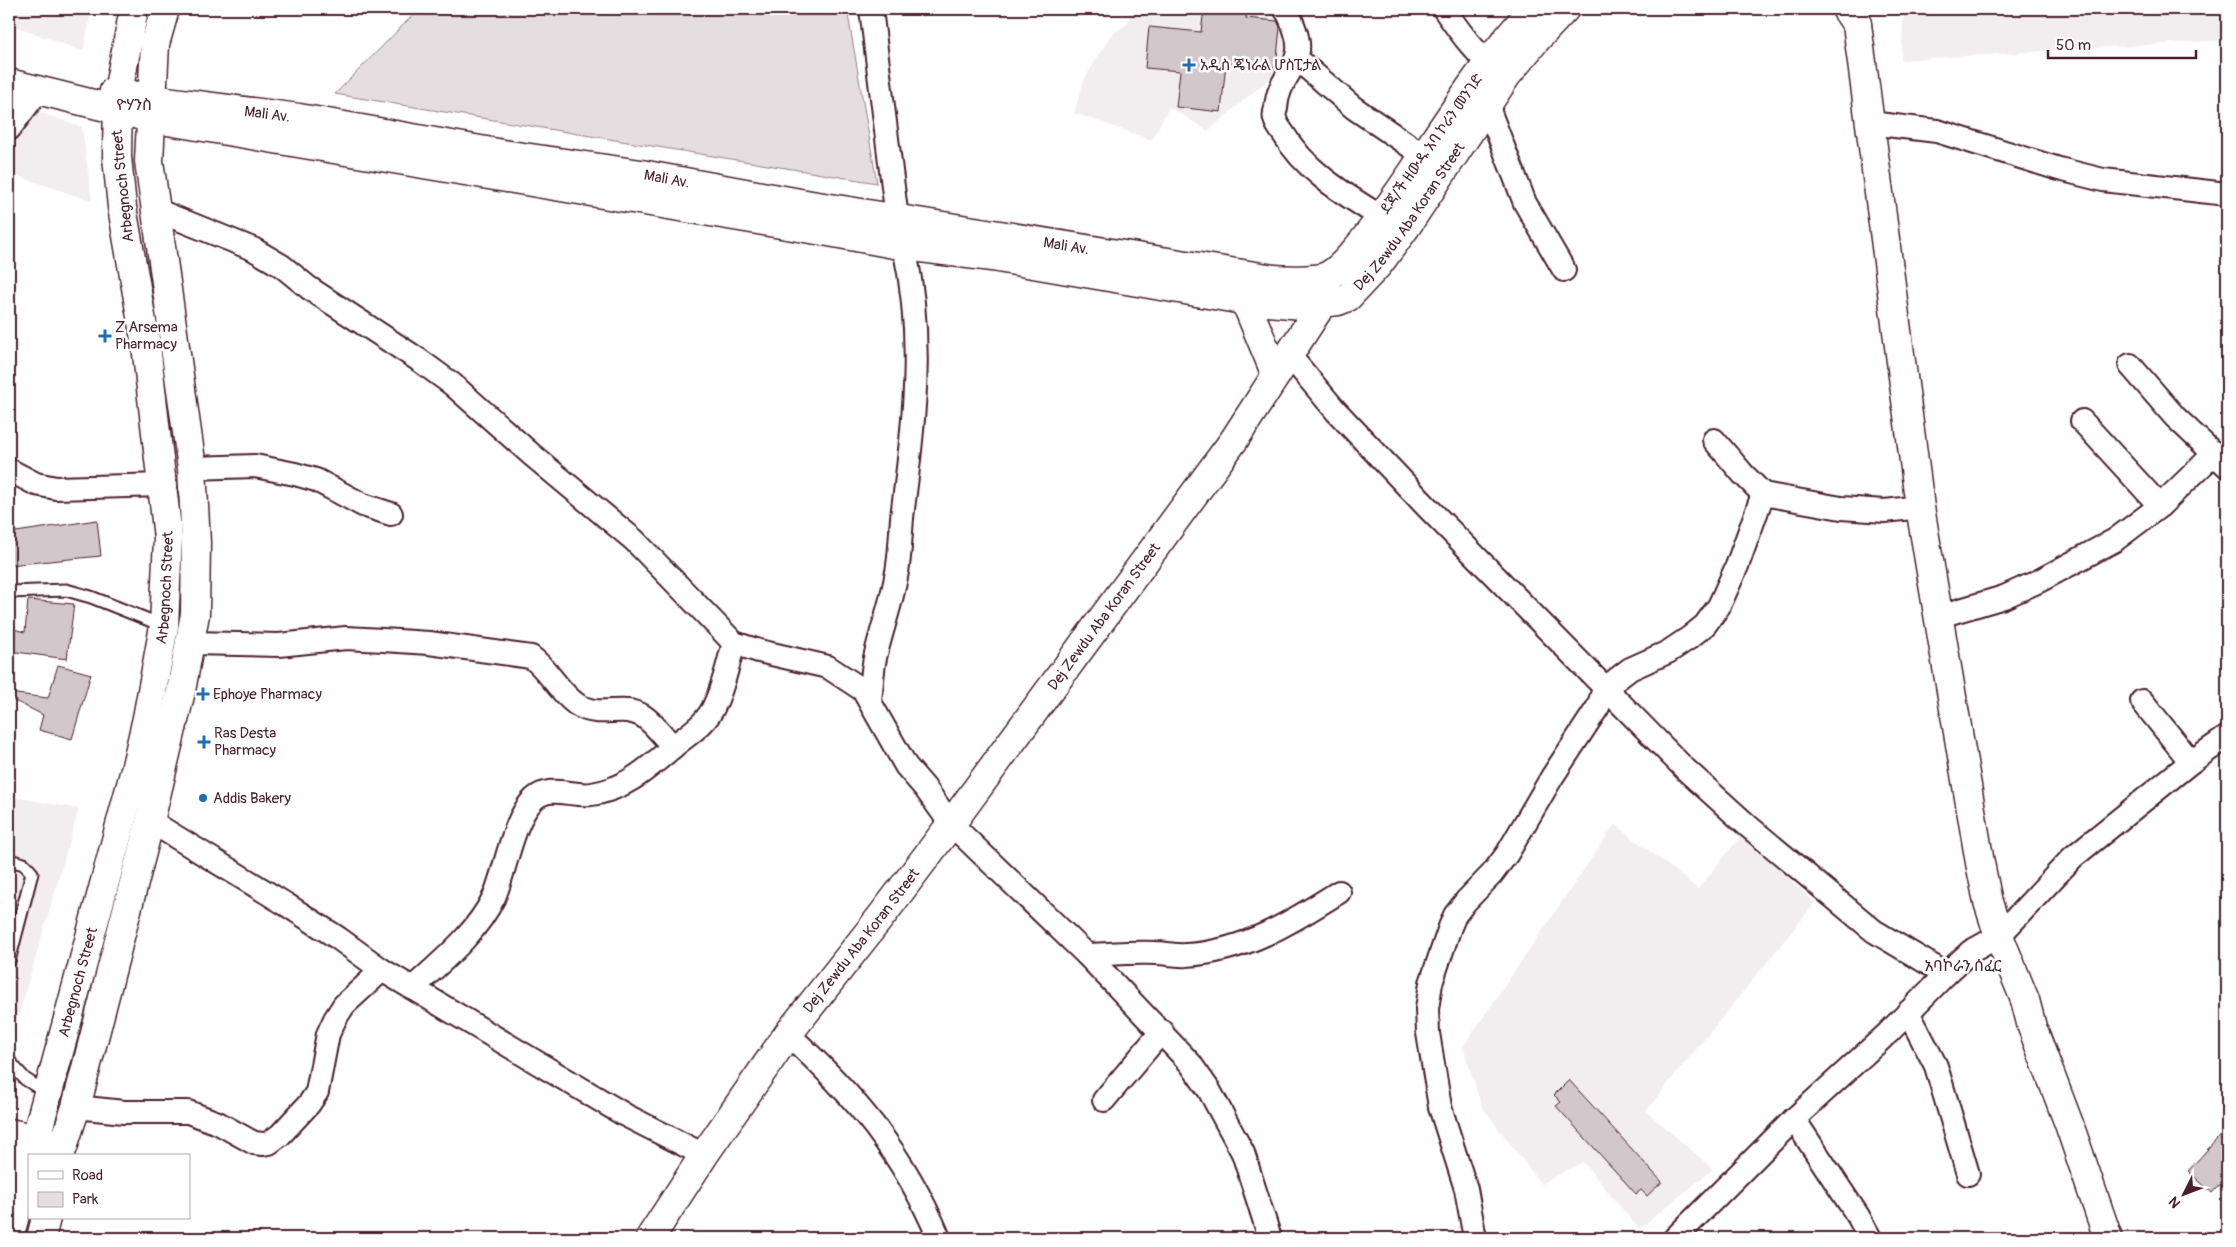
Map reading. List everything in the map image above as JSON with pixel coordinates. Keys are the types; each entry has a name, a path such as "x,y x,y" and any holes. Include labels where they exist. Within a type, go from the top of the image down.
{"main road":[{"name":"Arbegnoch Street","path":"10,1238 26,1151 49,1093 136,766 164,626 168,538 163,486 146,345 122,207 117,157 117,101 134,9"},
{"name":"Arbegnoch Street","path":"62,1150 76,1107 150,821 192,643 196,580 192,468 148,161 155,44 165,9"},
{"name":"ደጃ/ች ዘውዱ አባ ኮራን መንገድ","path":"1327,276 1346,262 1423,155 1498,70 1516,27 1533,9"},
{"name":"Dej Zewdu Aba Koran Street","path":"650,1238 704,1155 788,1034 951,824 1234,440 1322,304 1348,297 1373,272 1406,227 1487,105 1498,70 1535,41 1564,9"},
{"path":"1855,14 1920,507 1988,902 1999,936 2025,1000 2032,1027 2069,1124 2108,1238"},
{"name":"Mali Av.","path":"9,64 117,101 150,109 296,130 503,154 641,174 897,219 1274,279 1300,280 1327,276"},
{"name":"Mali Av.","path":"9,82 38,91 117,101"},
{"name":"Mali Av.","path":"296,130 905,246 992,257 1243,300 1302,305 1322,304"},
{"path":"1322,304 1327,276"},
{"path":"1243,300 1283,366"},
{"path":"9,1158 26,1151 62,1150"},
{"path":"41,1238 46,1220"}],"street":[{"path":"867,695 900,559 902,521 915,415 917,344 914,296 905,246 897,219 871,9"},
{"path":"1285,9 1289,13 1299,42 1298,59 1284,78 1276,97 1275,119 1288,142 1308,165 1340,192 1380,217"},
{"path":"1444,9 1472,47 1498,70"},
{"path":"1298,59 1354,108 1423,155"},
{"path":"9,129 38,91"},
{"path":"1487,105 1500,134 1525,203 1564,270"},
{"path":"1870,124 1937,131 2042,164 2103,180 2227,194"},
{"path":"156,210 268,258 282,266 316,293 419,360 465,395 532,455 634,540 734,643 759,652 828,667 841,674 867,695 906,766 925,788 951,824 1087,955 1162,1031 1190,1063 1226,1121 1243,1153 1270,1238"},
{"path":"1940,616 2004,597 2039,581 2115,540 2221,460 2175,417 2130,365"},
{"path":"1283,366 1349,424 1604,689 1685,769 1874,931 1946,974"},
{"path":"2082,421 2160,506"},
{"path":"1714,440 1763,494 1841,508 1886,511 1920,507"},
{"path":"192,468 254,466 295,474 316,480 363,505 392,514"},
{"path":"9,470 36,484 56,488 163,486"},
{"path":"1475,1238 1466,1189 1440,1107 1427,1009 1431,984 1455,915 1474,891 1492,874 1507,854 1552,777 1598,706 1604,689 1630,669 1668,652 1705,625 1719,606 1726,593 1763,494"},
{"path":"192,643 279,645 346,638 429,643 531,657 542,665 556,686 576,704 594,713 626,711 643,716 673,747"},
{"path":"414,987 469,935 483,917 494,896 524,812 533,800 547,791 583,794 609,790 647,770 705,721 715,704 734,643"},
{"path":"2142,701 2191,762"},
{"path":"1675,1238 1794,1119 1946,974 1970,952 1999,936 2074,857 2114,822 2191,762 2227,737"},
{"path":"150,821 302,914 382,970 414,987 460,1017 625,1115 704,1155"},
{"path":"1087,955 1155,953 1185,955 1212,952 1262,936 1292,923 1339,892"},
{"path":"76,1107 124,1112 188,1112 218,1123 254,1142 269,1143 280,1136 309,1104 317,1092 328,1034 335,1018 344,1005 382,970"},
{"path":"1908,1012 1936,1066 1968,1174"},
{"path":"1104,1100 1162,1031"},
{"path":"788,1034 822,1065 877,1127 913,1182 939,1238"},
{"path":"1794,1119 1858,1216 1870,1238"}],"lane":[{"path":"9,592 66,590 164,626"},
{"path":"9,860 24,864 32,873 9,961"},
{"path":"9,1061 25,1079 49,1093"}],"shaded area":[{"path":"9,9 92,9 83,51 9,24"},
{"name":"አዲስ ጄነራል ሆስፒታል","path":"1130,9 1271,9 1303,50 1208,131 1169,107 1152,140 1074,113 1084,80 1110,36 1128,23"},
{"path":"1904,9 2227,9 2227,40 1901,60"},
{"path":"9,102 82,127 92,201 9,173"},
{"path":"9,796 79,809 9,1048"},
{"path":"1615,824 1698,889 1742,835 1815,903 1646,1111 1713,1169 1639,1229 1583,1162 1541,1184 1482,1107 1463,1047"}],"green space":[{"path":"419,9 847,9 877,183 335,94"}],"building":[{"path":"1204,9 1247,9 1246,18 1277,21 1280,27 1276,68 1226,63 1221,112 1176,107 1180,71 1145,68 1149,27 1201,32"},
{"path":"97,520 101,556 9,565 9,533"},
{"path":"28,600 74,604 67,659 9,651 9,628 25,632"},
{"path":"58,665 91,674 72,739 39,730 43,715 9,698 9,693 48,698"},
{"path":"1569,1080 1662,1182 1647,1196 1641,1190 1636,1194 1556,1106 1561,1102 1554,1095"},
{"path":"2227,1128 2227,1177 2212,1193 2188,1171"}],"place":[{"name":"አዲስ ጄነራል ሆስፒታል","path":"1189,65"},
{"name":"Z Arsema Pharmacy","path":"105,336"},
{"name":"Ephoye Pharmacy","path":"203,694"},
{"name":"Ras Desta Pharmacy","path":"204,742"},
{"name":"Addis Bakery","path":"203,798"}],"district":[{"name":"ዮሃንስ","path":"134,105"},
{"name":"አባኮራን ሰፈር","path":"1963,966"}]}
